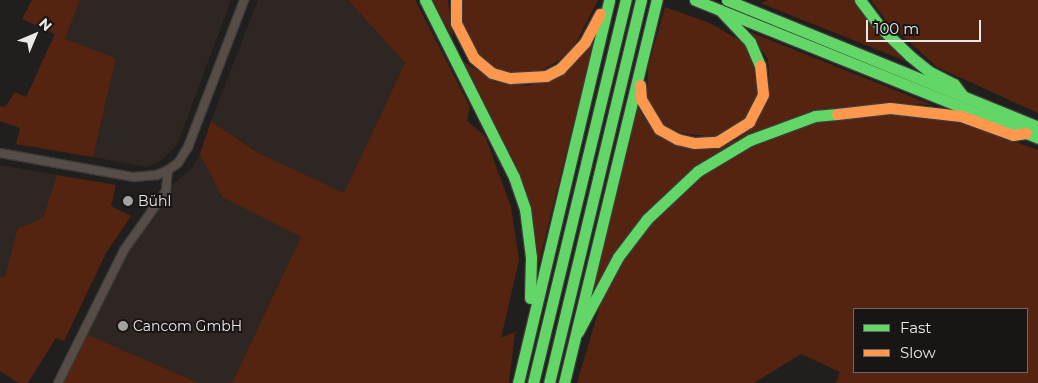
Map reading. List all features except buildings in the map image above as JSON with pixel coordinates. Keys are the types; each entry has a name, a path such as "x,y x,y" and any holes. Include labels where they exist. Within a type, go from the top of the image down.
{"main road":[{"path":"426,0 514,177 525,209 531,257 526,317 529,329"},
{"path":"456,0 456,23 462,40 474,58 492,73 528,79 546,76 573,58 608,0"},
{"path":"518,383 529,329 608,0"},
{"path":"564,383 578,332 657,0"},
{"path":"695,0 1038,138"},
{"path":"727,0 1038,127"},
{"path":"860,0 881,28 910,56 930,72 954,84 963,96"},
{"path":"533,383 625,1"},
{"path":"549,383 641,4"},
{"path":"642,67 641,99 659,129 677,139 695,143 717,142 734,134 758,108 763,94 764,77 760,60 750,42 720,10"},
{"path":"578,332 618,257 647,219 698,171 750,140 815,116 890,108 961,116 1013,135 1026,133"}],"street":[{"path":"0,152 134,177 157,175 168,170 178,163 188,147 244,0"},
{"path":"58,383 124,250 166,191 168,170"}],"shaded area":[{"path":"32,0 80,0 65,39 116,58 93,157 16,144 20,128 0,121 0,106 5,107 15,92 26,97 55,34 22,19"},
{"path":"80,0 231,0 177,145 162,160 147,167 93,157 116,58 65,39"},
{"path":"258,0 348,0 405,63 344,194 258,153 211,121"},
{"path":"348,0 415,0 470,107 467,121 485,136 511,207 519,260 501,338 515,332 509,383 232,383 301,237 222,197 200,154 211,121 258,153 344,193 405,63"},
{"path":"433,0 448,0 453,38 438,11"},
{"path":"463,0 598,0 577,41 566,56 541,71 510,73 495,67 478,55 463,24"},
{"path":"768,0 854,0 908,62 760,3"},
{"path":"871,0 1038,0 1038,113 937,67 887,22"},
{"path":"665,7 710,23 743,42 756,63 757,94 745,118 714,137 681,133 665,125 647,97 648,67"},
{"path":"748,31 932,105 889,103 813,111 746,137 694,167 642,216 593,290 638,107 645,120 720,147 738,139 753,126 770,96 768,59"},
{"path":"594,42 537,270 528,196 463,61 495,82 527,86 563,75"},
{"path":"891,114 961,123 1038,150 1038,383 836,383 840,372 801,354 754,383 577,383 602,299 623,259 651,222 701,176 753,145 818,122"},
{"path":"200,154 222,197 301,237 232,383 199,383 86,334 128,252 172,185 193,167"},
{"path":"0,165 57,175 43,218 17,229 5,278 0,277"},
{"path":"57,175 116,185 111,206 131,216 106,253 64,341 56,338 28,383 19,383 0,371 0,277 5,277 17,229 43,218"},
{"path":"86,334 199,383 62,383"}],"traffic: fast":[{"path":"425,0 514,177 525,209 531,257 530,298"},
{"path":"518,383 609,0"},
{"path":"533,383 626,0"},
{"path":"549,383 641,0"},
{"path":"564,383 657,0"},
{"path":"695,0 1038,138"},
{"path":"727,0 1038,127"},
{"path":"860,0 881,28 910,56 930,72 954,84 963,96"},
{"path":"720,10 750,42 760,65"},
{"path":"578,332 618,257 647,219 698,171 750,140 815,116 837,114"}],"traffic: slow":[{"path":"456,0 456,23 474,58 492,73 510,78 546,76 560,69 585,42 600,14"},
{"path":"640,85 641,99 659,129 677,139 695,143 717,142 749,122 763,94 760,65"},
{"path":"837,114 890,108 961,116 1013,135 1026,133"}],"place":[{"name":"Bühl","path":"128,201"},
{"name":"Cancom GmbH","path":"123,326"}]}
